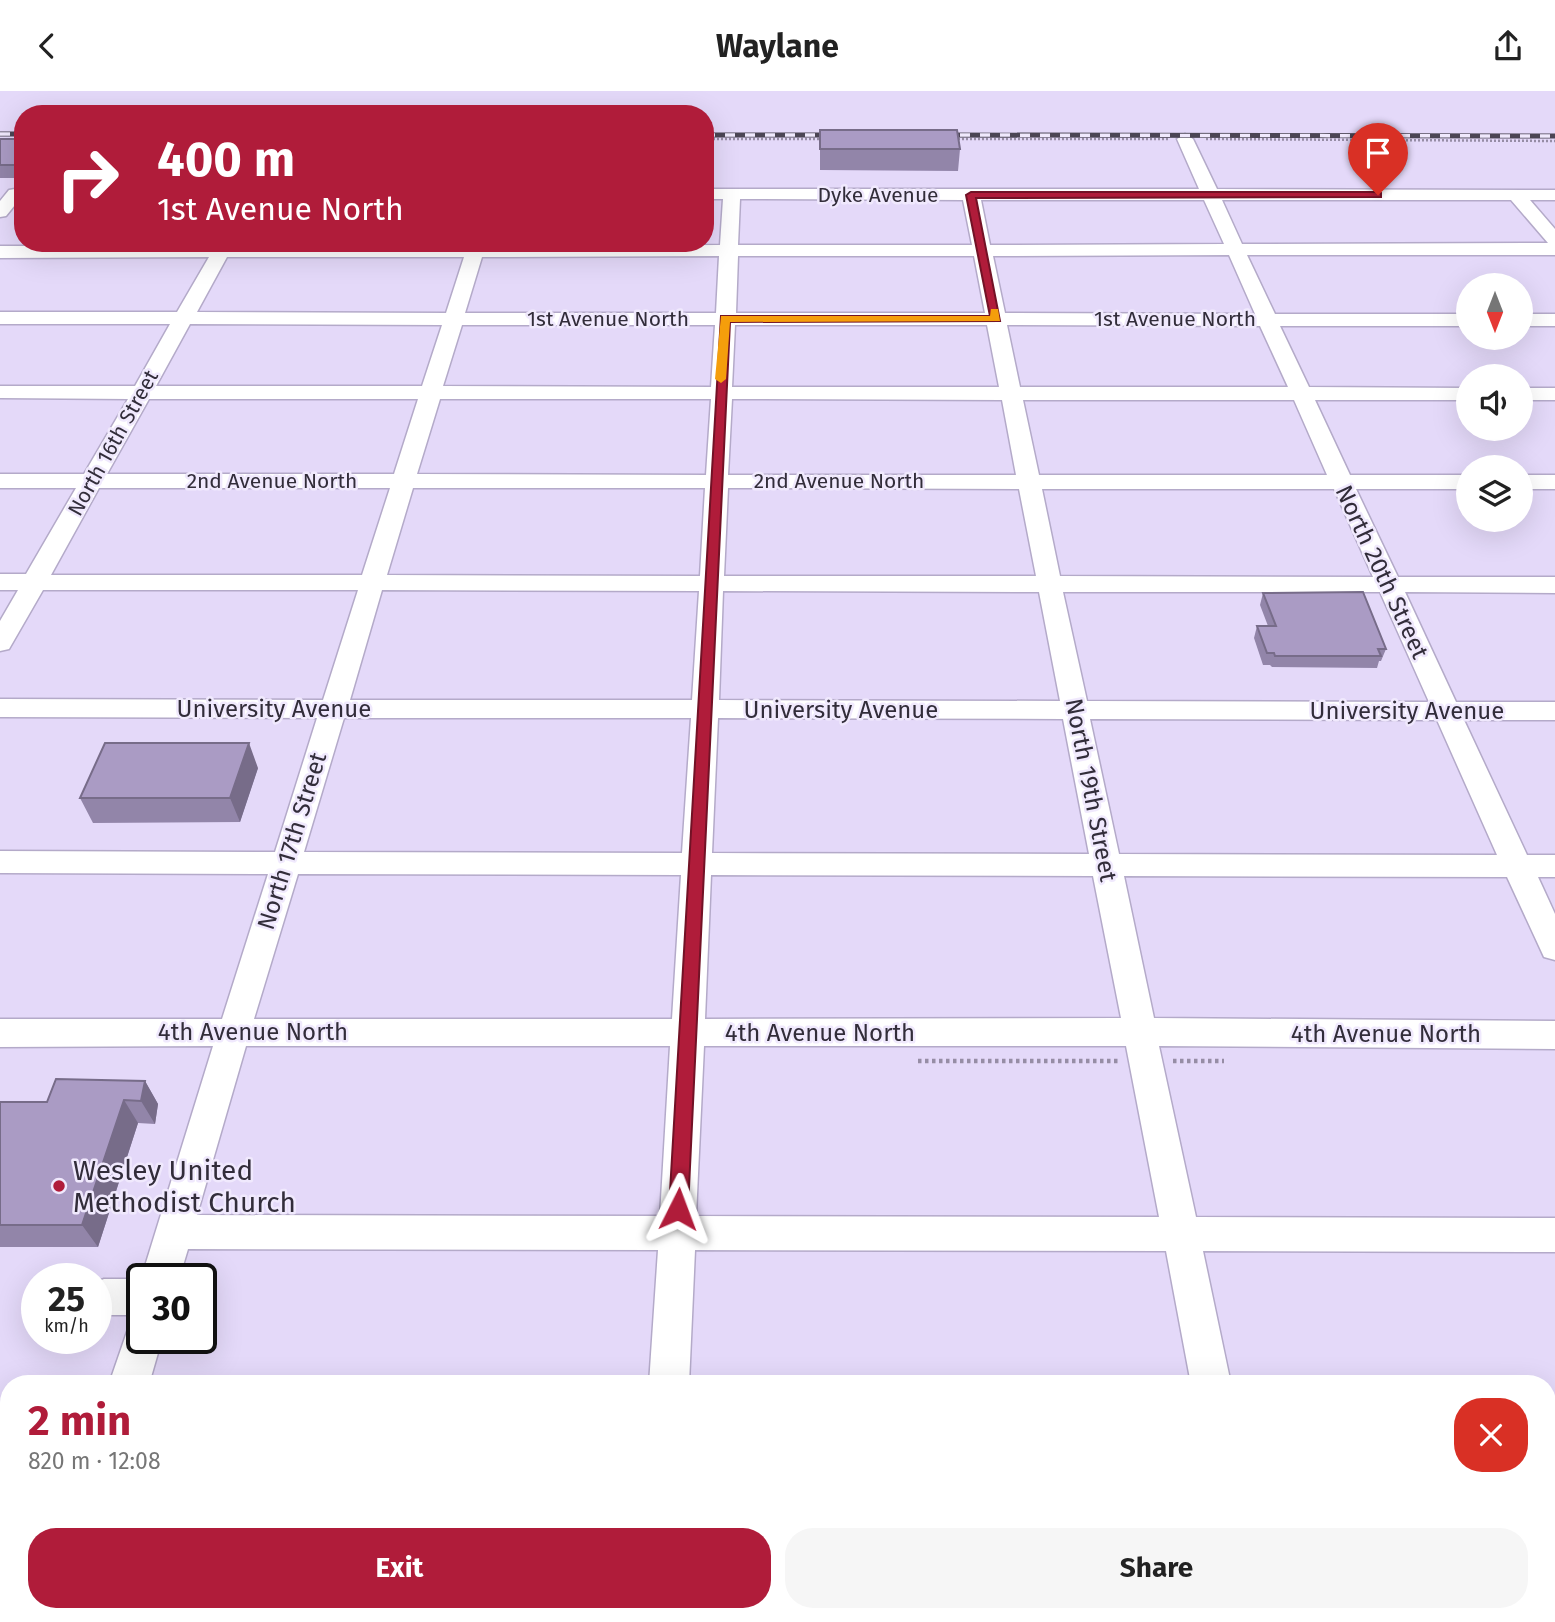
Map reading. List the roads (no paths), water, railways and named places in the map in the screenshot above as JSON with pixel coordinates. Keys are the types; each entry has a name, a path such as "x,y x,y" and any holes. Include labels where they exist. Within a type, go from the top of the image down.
{"street":[{"name":"North 20th Street","path":"1185,139 1555,948"},
{"path":"0,212 13,194"},
{"name":"Dyke Avenue","path":"719,194 1555,195"},
{"path":"669,1375 729,251 719,194"},
{"name":"North 19th Street","path":"971,195 1209,1375"},
{"path":"1517,195 1555,240"},
{"path":"714,251 1555,249"},
{"name":"North 16th Street","path":"0,643 221,252"},
{"name":"North 17th Street","path":"165,1263 474,252"},
{"name":"1st Avenue North","path":"0,319 1456,320"},
{"path":"1533,320 1555,320"},
{"path":"0,392 1456,394"},
{"path":"1533,394 1555,394"},
{"name":"2nd Avenue North","path":"0,481 1456,482"},
{"path":"1533,482 1555,482"},
{"path":"0,582 1555,585"},
{"name":"University Avenue","path":"0,708 1555,711"},
{"path":"0,862 1555,866"},
{"name":"4th Avenue North","path":"0,1033 1140,1032 1555,1035"},
{"path":"174,1232 1555,1235"},
{"path":"132,1375 138,1354"}],"railway":[{"path":"0,134 14,134"},
{"path":"714,135 838,135"},
{"path":"940,135 1555,136"}],"place":[{"name":"Wesley United Methodist Church","path":"59,1186"}]}
